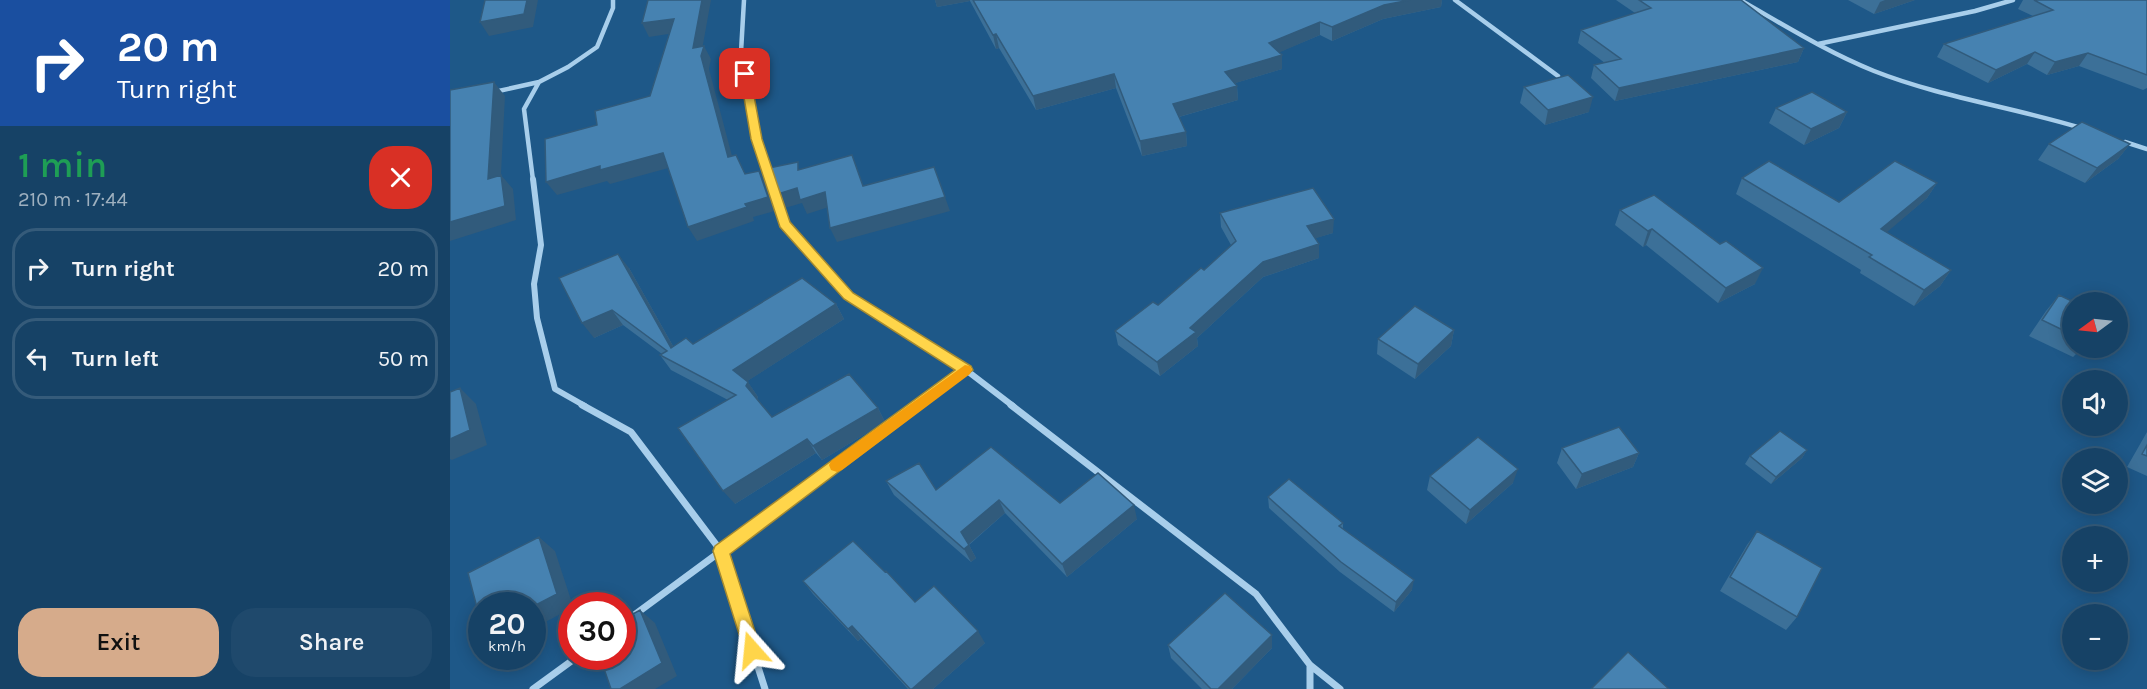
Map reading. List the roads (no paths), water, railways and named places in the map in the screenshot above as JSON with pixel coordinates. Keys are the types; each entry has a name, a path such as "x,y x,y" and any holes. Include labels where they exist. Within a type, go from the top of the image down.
{"street":[{"path":"484,95 539,82 568,67 597,46 614,8 614,0"},
{"path":"744,0 741,52 757,139 784,224 849,296 966,370 1256,594 1310,665 1340,689"},
{"path":"1455,0 1558,76"},
{"path":"1740,0 1817,45 1874,71 1913,84 2036,113 2092,131"},
{"path":"1817,45 1975,11 2013,0"},
{"path":"539,82 524,109 542,245 534,284 537,318 555,389 631,432 721,551 765,689"},
{"path":"2114,139 2147,150"},
{"path":"636,614 966,370"},
{"path":"1310,665 1310,689"},
{"path":"533,689 559,670"}]}
